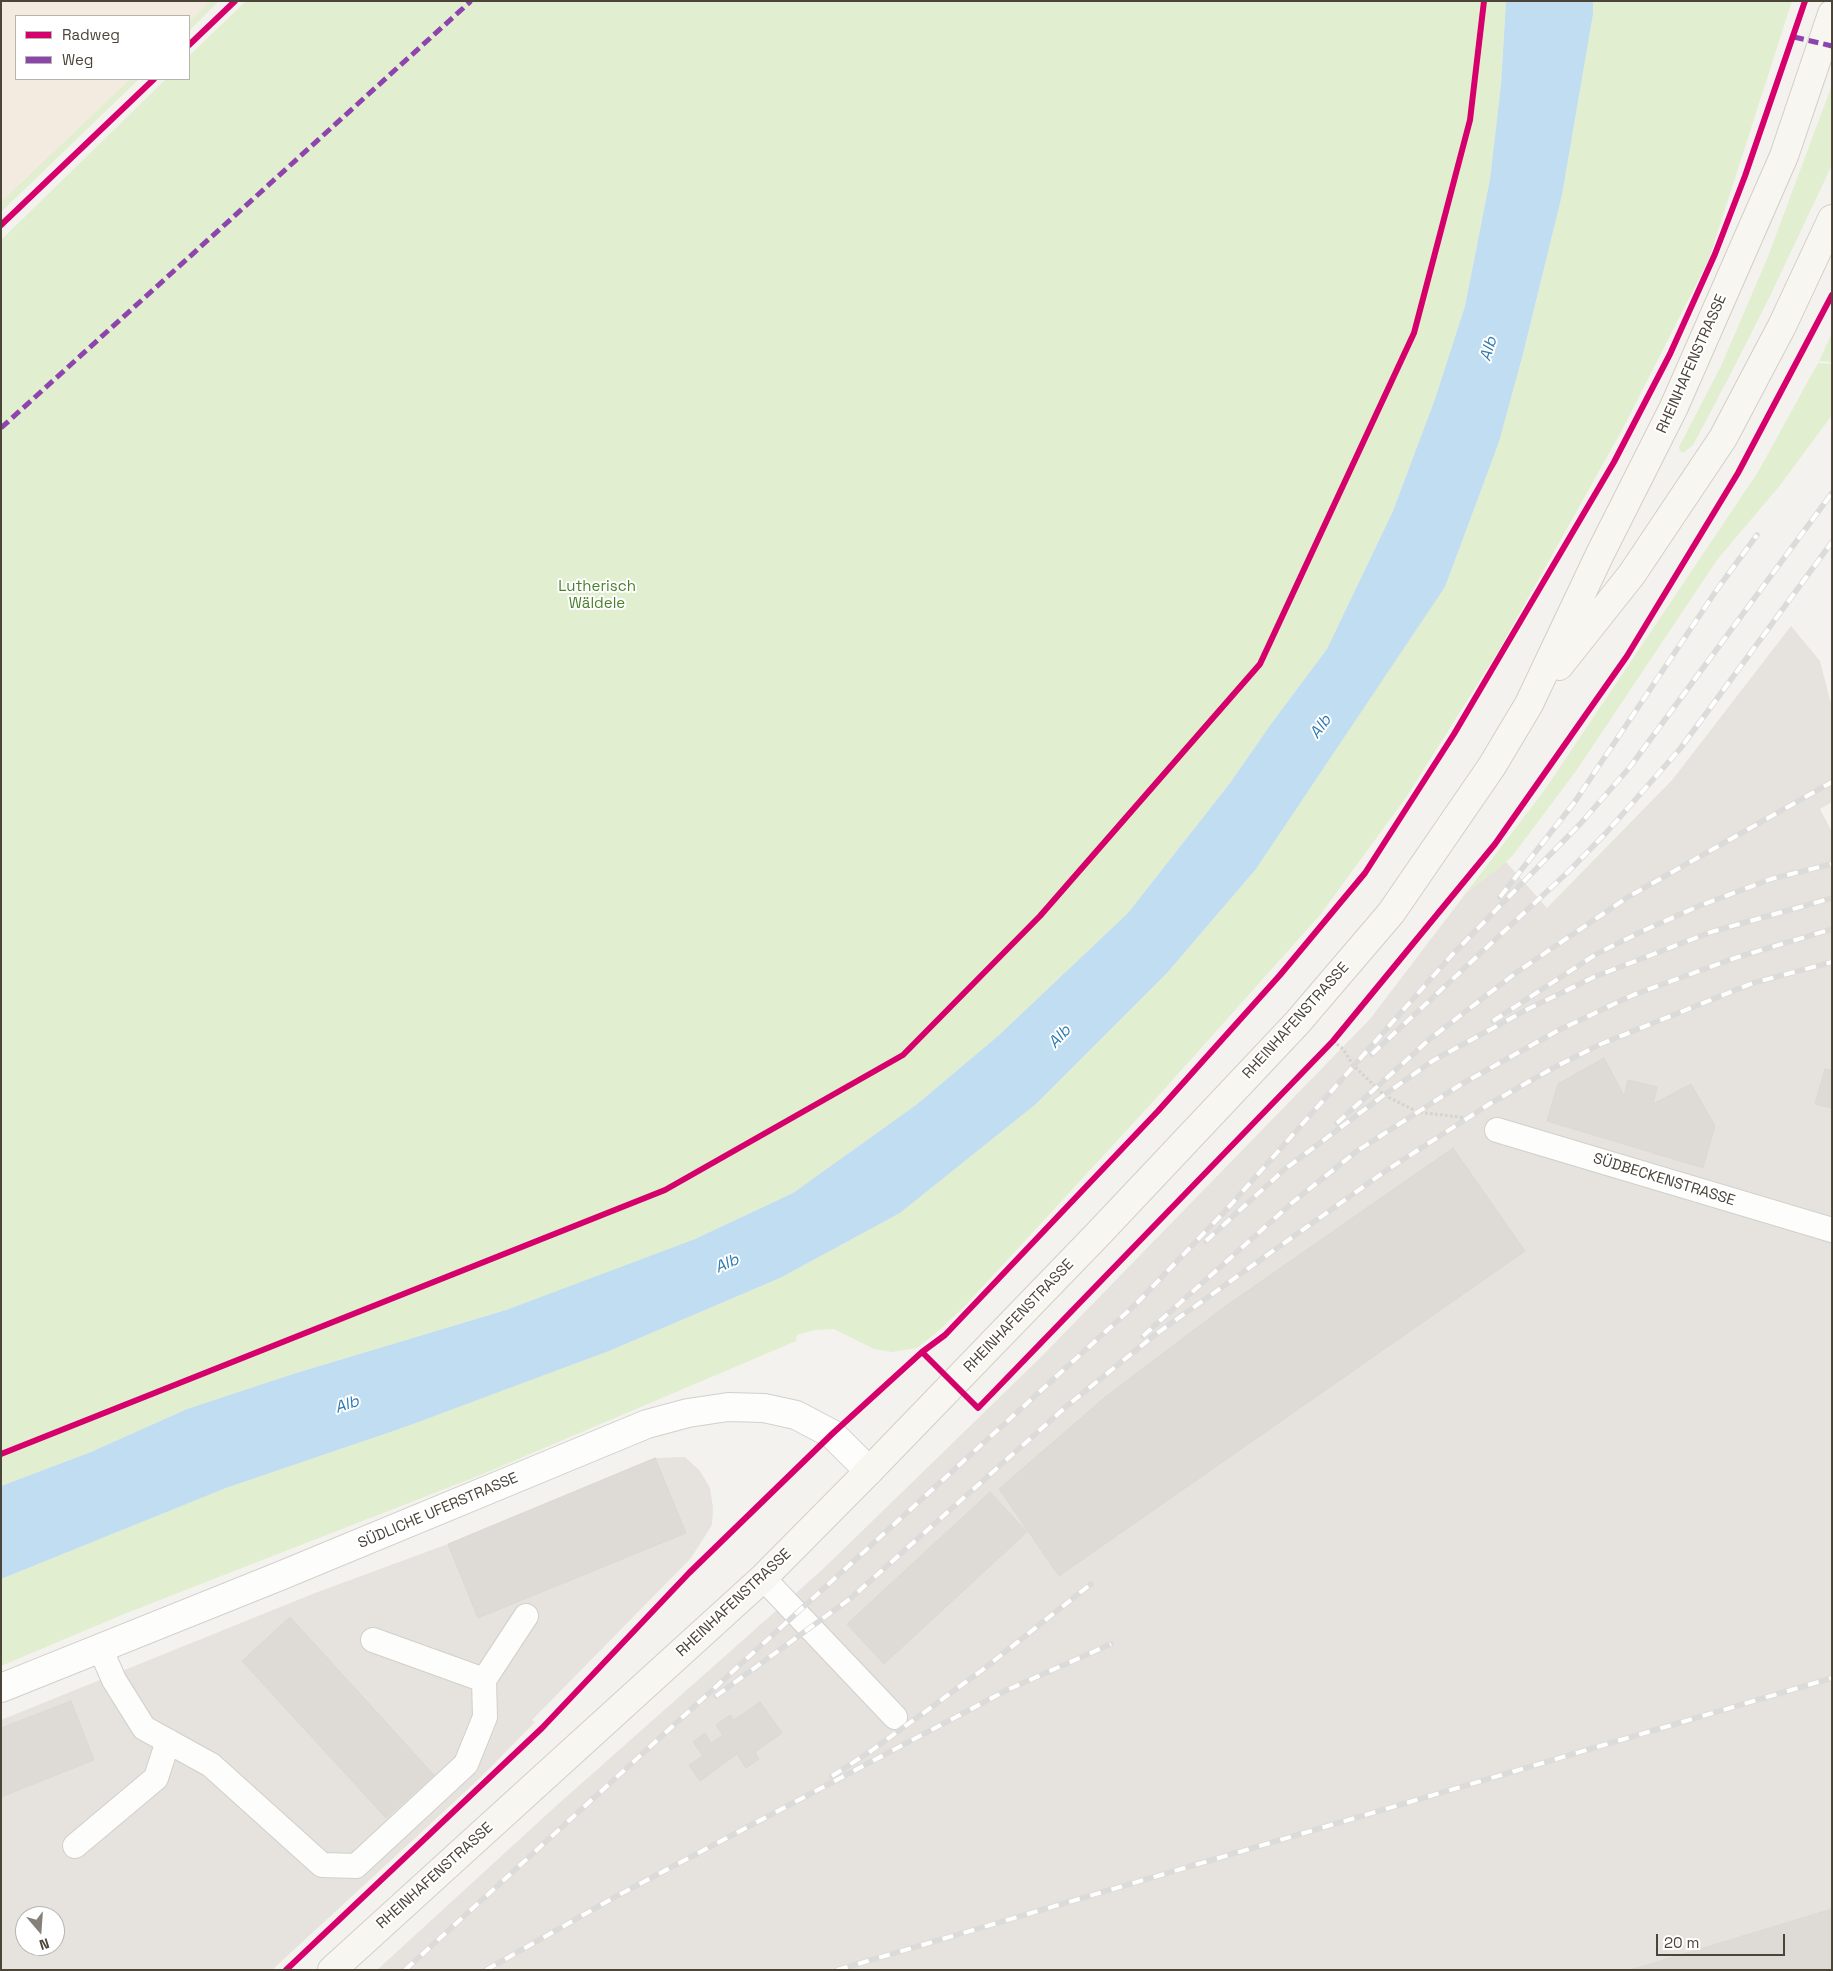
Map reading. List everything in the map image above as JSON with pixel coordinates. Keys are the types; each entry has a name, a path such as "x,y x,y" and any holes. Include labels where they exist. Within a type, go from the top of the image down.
{"main road":[{"name":"RHEINHAFENSTRASSE","path":"332,1970 763,1578 1100,1232 1316,1001 1391,913 1492,766 1529,704 1600,554 1674,407 1784,156 1832,14"},
{"name":"RHEINHAFENSTRASSE","path":"1529,704 1632,574 1724,438 1782,326 1832,219"}],"street":[{"name":"SÜDLICHE UFERSTRASSE","path":"1,1688 280,1576 647,1424 688,1413 728,1407 764,1408 796,1415 832,1434 869,1471"}],"lane":[{"name":"SÜDBECKENSTRASSE","path":"1497,1130 1832,1230"},
{"path":"763,1578 895,1717"},
{"path":"100,1648 114,1680 144,1728 211,1765 322,1865 356,1866 466,1764 485,1717 484,1680 526,1616"},
{"path":"373,1640 484,1680"},
{"path":"75,1846 156,1778 168,1741"}],"path":[{"path":"1332,1041 1342,1049 1353,1065 1384,1095 1399,1104 1418,1112 1466,1118 1474,1121"}],"shaded area":[{"path":"1,1 210,1 190,21 190,15 15,15 15,80 129,80 1,202"},
{"path":"1791,626 1820,661 1832,708 1832,802 1820,809 1832,832 1832,1970 377,1970 556,1806 822,1570 1040,1358 1370,1019 1466,893 1506,862 1547,908 1673,779"},
{"path":"685,1457 700,1471 710,1488 713,1508 712,1525 691,1558 532,1720 535,1722 480,1778 272,1970 1,1970 1,1720 315,1593 448,1544 655,1458"}],"green space":[{"path":"210,1 219,1 190,30 190,21"},
{"name":"Lutherisch Wäldele","path":"246,1 1506,1 1501,85 1490,179 1465,306 1435,399 1393,511 1327,649 1230,783 1128,913 998,1036 916,1105 793,1193 695,1239 506,1310 293,1374 187,1409 91,1452 1,1486 1,240 165,80 190,80 190,55"},
{"path":"1593,1 1792,1 1709,259 1622,430 1499,650 1407,796 1320,915 1160,1094 963,1308 917,1348 891,1352 874,1349 834,1329 814,1330 797,1335 796,1341 483,1474 124,1614 1,1666 1,1579 226,1488 405,1427 609,1351 780,1278 900,1213 1036,1104 1167,973 1256,869 1445,587 1499,442 1523,354 1562,195 1593,14"},
{"path":"129,80 138,80 1,212 1,202"},
{"path":"1832,85 1832,165 1729,377 1693,445 1683,453 1679,447 1721,366 1767,259"},
{"path":"1832,333 1832,362 1819,361"},
{"path":"1818,363 1832,364 1832,415 1781,484 1717,560 1576,771 1513,855 1466,893 1544,791 1758,472"}],"water":[{"name":"Alb","path":"1506,1 1593,1 1593,14 1562,195 1523,354 1499,442 1445,587 1256,869 1167,973 1036,1104 900,1213 780,1278 609,1351 405,1427 226,1488 1,1579 1,1486 91,1452 187,1409 293,1374 506,1310 695,1239 793,1193 916,1105 998,1036 1128,913 1230,783 1327,649 1393,511 1435,399 1465,306 1490,179 1501,85"}],"building":[{"path":"1604,1058 1624,1096 1628,1080 1657,1087 1653,1104 1691,1084 1715,1126 1703,1168 1547,1121 1558,1084"},
{"path":"1825,1069 1832,1071 1832,1108 1815,1104"},
{"path":"1453,1148 1525,1251 1059,1576 999,1489 1104,1398 1223,1308"},
{"path":"655,1458 686,1533 478,1618 448,1544"},
{"path":"990,1492 1027,1532 884,1664 847,1624"},
{"path":"290,1617 434,1775 386,1818 242,1661"},
{"path":"71,1701 94,1760 1,1797 1,1728"},
{"path":"760,1702 782,1733 755,1752 759,1759 746,1768 737,1754 700,1781 689,1765 703,1756 693,1742 705,1733 711,1743 723,1735 716,1725 730,1715 734,1720"},
{"path":"1832,1909 1832,1970 1630,1970"}],"railway":[{"path":"405,1970 1137,1303 1228,1208 1451,956 1581,823 1630,767 1832,493"},
{"path":"1500,897 1574,803 1718,588 1757,535"},
{"path":"1372,1054 1568,872 1605,834 1680,749 1832,542"},
{"path":"1337,1123 1431,1038 1517,972 1628,897 1832,782"},
{"path":"1493,1021 1598,953 1647,929 1699,906 1771,879 1832,864"},
{"path":"1206,1241 1285,1169 1434,1060 1528,1009 1594,977 1711,932 1832,898"},
{"path":"1143,1336 1293,1202 1357,1151 1460,1085 1557,1031 1633,995 1735,958 1832,929"},
{"path":"716,1696 851,1598 1068,1405 1156,1334 1387,1170 1491,1103 1553,1068 1601,1044 1753,983 1832,962"},
{"path":"832,1776 871,1751 981,1671 1091,1584"},
{"path":"486,1970 615,1897 1007,1690 1111,1644"},
{"path":"837,1970 1832,1678"}],"marked path":[{"path":"1,428 471,1"},
{"path":"1794,37 1832,46"}],"cycle path":[{"path":"190,44 235,1"},
{"path":"1,1454 665,1190 903,1055 1040,916 1260,664 1414,333 1470,120 1484,1"},
{"path":"286,1970 542,1728 689,1573 832,1434 922,1352 945,1335 1158,1111 1280,975 1365,873 1454,734 1614,462 1670,354 1715,254 1745,176 1805,1"},
{"path":"1,225 153,80"},
{"path":"922,1352 978,1408 1333,1041 1495,844 1627,656 1738,473 1832,295"}]}
